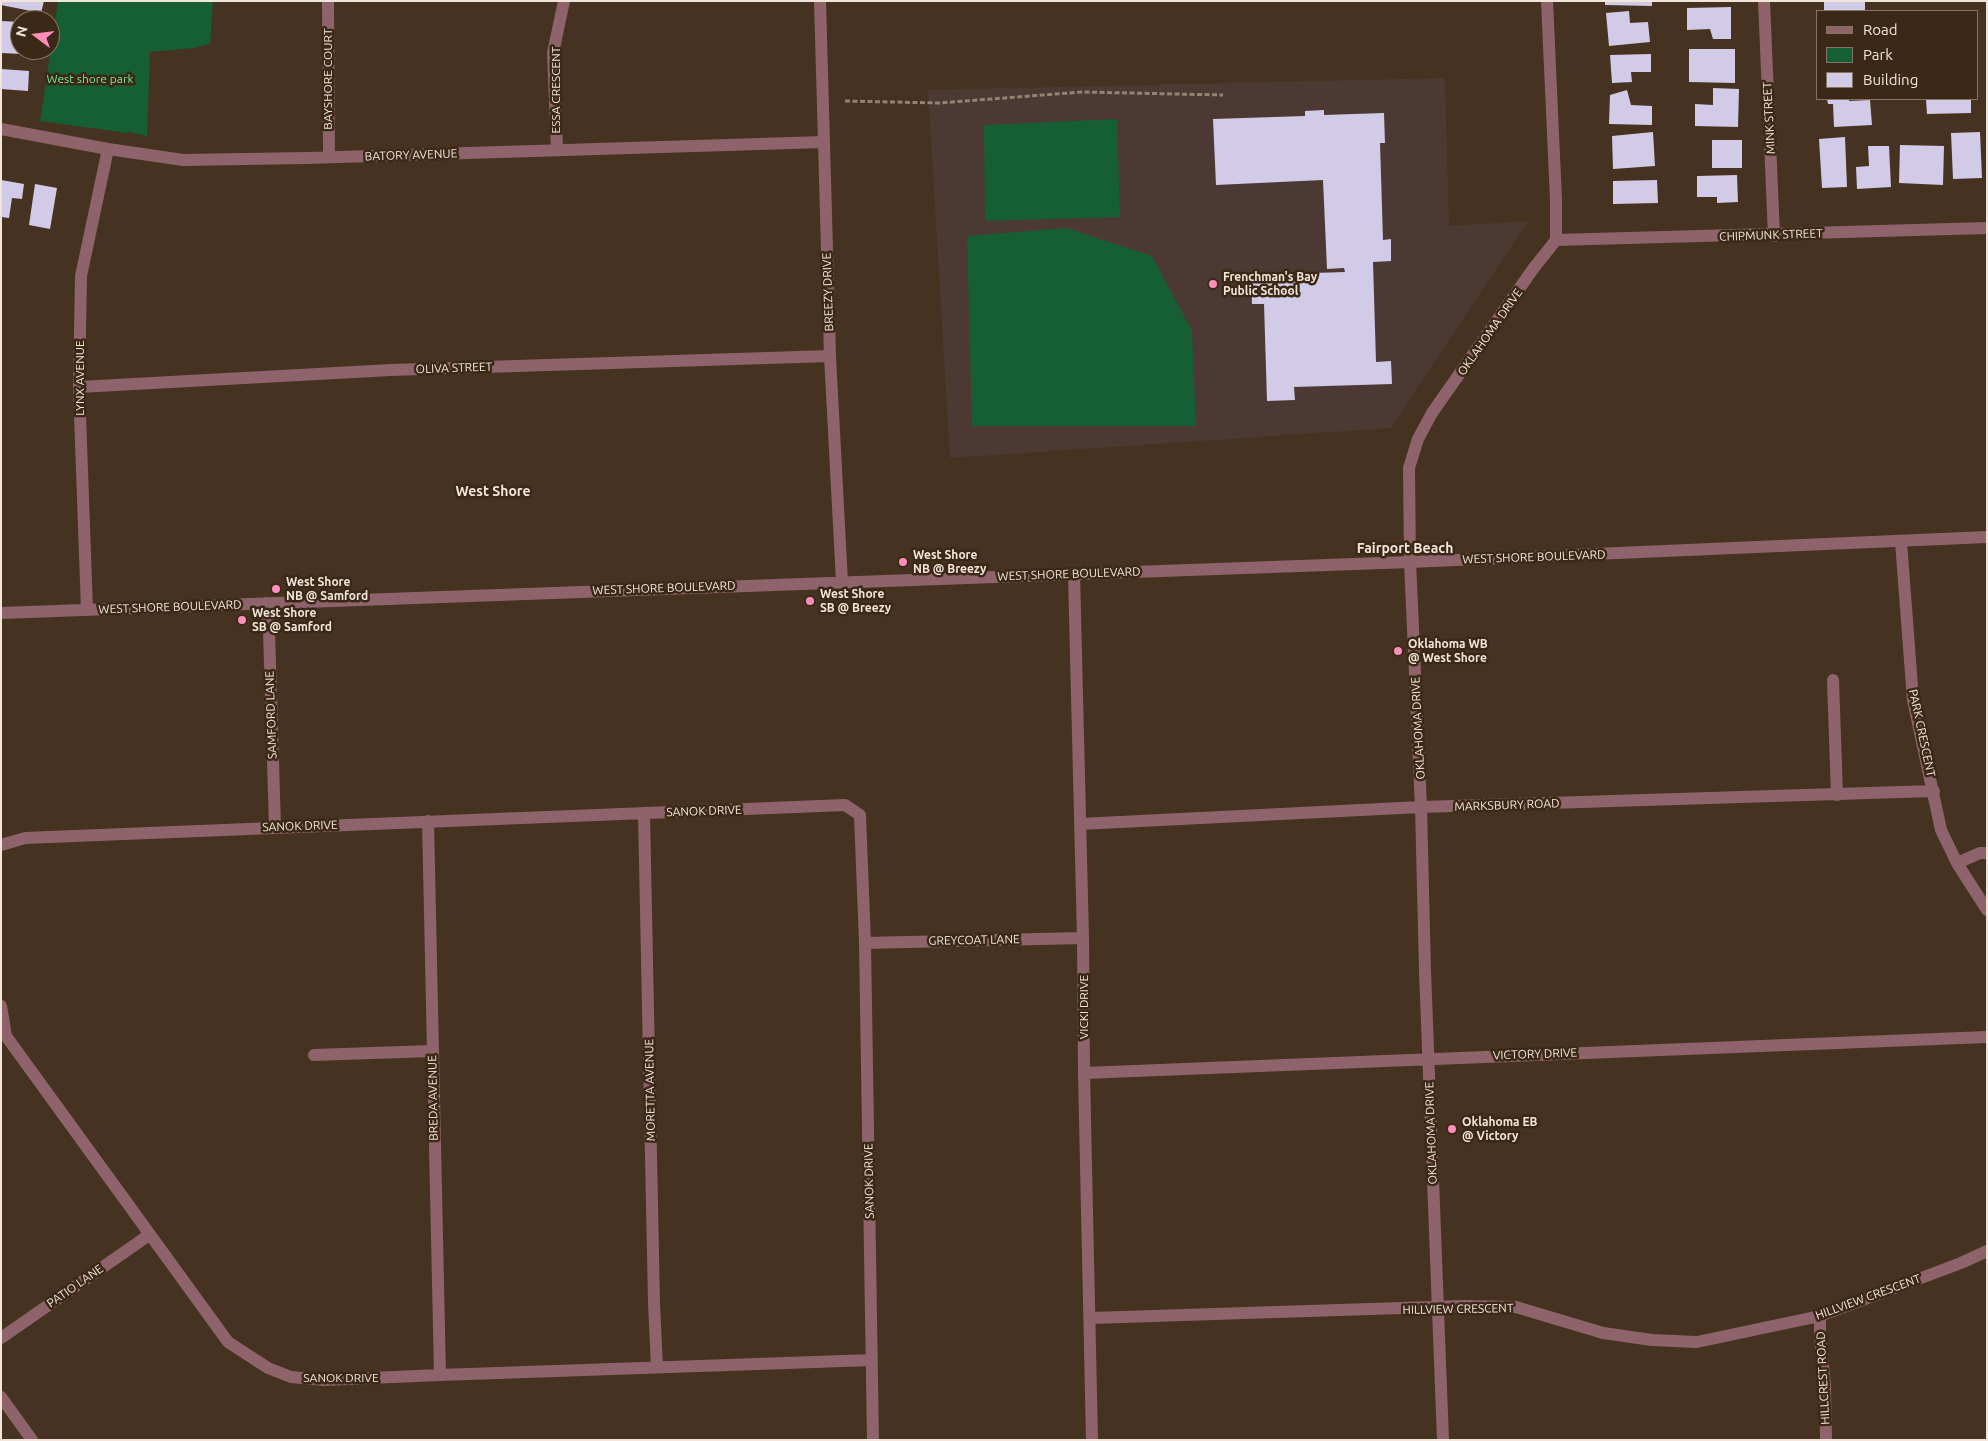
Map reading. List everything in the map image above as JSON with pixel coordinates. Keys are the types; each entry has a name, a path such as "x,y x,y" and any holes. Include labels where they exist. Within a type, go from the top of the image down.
{"street":[{"name":"BAYSHORE COURT","path":"328,1 329,157"},
{"name":"ESSA CRESCENT","path":"557,150 553,53 564,1"},
{"name":"BREEZY DRIVE","path":"820,1 830,356 842,582"},
{"path":"1547,1 1556,200 1556,240"},
{"name":"MINK STREET","path":"1764,1 1774,236"},
{"name":"BATORY AVENUE","path":"1,129 108,149 183,160 824,142"},
{"name":"LYNX AVENUE","path":"87,610 79,387 81,276 108,149"},
{"name":"CHIPMUNK STREET","path":"1556,240 1774,236 1987,228"},
{"name":"OKLAHOMA DRIVE","path":"1443,1440 1425,971 1421,807 1410,562 1409,468 1418,439 1437,406 1533,269 1556,240"},
{"name":"OLIVA STREET","path":"79,387 391,370 830,356"},
{"name":"WEST SHORE BOULEVARD","path":"1,613 1410,562 1987,537"},
{"name":"PARK CRESCENT","path":"1901,542 1913,700 1941,830 1956,863 1987,910"},
{"name":"VICKI DRIVE","path":"1074,574 1092,1440"},
{"name":"SAMFORD LANE","path":"266,603 269,631 275,827"},
{"path":"1833,680 1837,795"},
{"name":"MARKSBURY ROAD","path":"1080,824 1421,807 1934,791"},
{"name":"SANOK DRIVE","path":"1,845 25,838 845,805 860,815 865,943 874,1440"},
{"name":"MORETTA AVENUE","path":"644,813 657,1367"},
{"name":"BREDA AVENUE","path":"428,821 440,1375"},
{"path":"1956,863 1980,853 1987,853"},
{"name":"GREYCOAT LANE","path":"865,943 1083,938"},
{"name":"SANOK DRIVE","path":"1,1006 6,1036 149,1235 228,1342 268,1368 291,1377 324,1380 872,1360"},
{"name":"VICTORY DRIVE","path":"1084,1073 1987,1037"},
{"path":"314,1055 432,1051"},
{"name":"PATIO LANE","path":"1,1338 149,1235"},
{"name":"HILLVIEW CRESCENT","path":"1090,1318 1438,1307 1516,1307 1603,1333 1652,1340 1697,1342 1820,1316 1961,1263 1987,1251"},
{"name":"HILLCREST ROAD","path":"1820,1316 1820,1337 1825,1385 1826,1440"},
{"path":"1,1397 32,1440"}],"path":[{"path":"845,102 939,103 1082,92 1224,94"}],"shaded area":[{"name":"Frenchman's Bay Public School","path":"1445,78 1449,226 1528,221 1391,428 950,458 928,90"}],"green space":[{"name":"West shore park","path":"58,1 213,1 210,44 193,48 150,52 147,136 40,121 49,60 60,60 60,10 57,10"},
{"path":"1117,119 1120,217 985,221 984,125"},
{"path":"1066,228 1152,256 1192,331 1196,426 972,426 967,236"}],"building":[{"path":"2,1 44,1 42,10 26,10 1,5"},
{"path":"1605,1 1652,1 1652,6 1605,5"},
{"path":"1824,1 1865,1 1865,10 1824,10"},
{"path":"1731,7 1731,39 1713,39 1710,29 1687,30 1687,8"},
{"path":"1629,11 1630,23 1648,22 1650,42 1609,46 1606,13"},
{"path":"1,21 10,21 10,53 1,53"},
{"path":"1689,49 1735,49 1735,83 1689,82"},
{"path":"1651,54 1651,72 1631,72 1632,82 1612,83 1610,55"},
{"path":"1,69 29,71 28,91 1,89"},
{"path":"1713,88 1739,89 1738,127 1695,126 1695,104 1713,105"},
{"path":"1627,90 1631,105 1652,106 1652,125 1609,124 1610,95"},
{"path":"1827,100 1870,100 1872,125 1834,127 1833,104 1828,104"},
{"path":"1926,100 1971,100 1971,113 1927,114"},
{"path":"1324,110 1324,115 1384,113 1385,143 1380,143 1383,240 1391,239 1391,261 1373,262 1376,362 1391,361 1392,384 1294,387 1295,400 1267,401 1264,304 1252,304 1251,275 1345,272 1344,268 1327,269 1323,180 1216,185 1213,119 1305,116 1305,111"},
{"path":"1653,132 1655,166 1613,169 1612,136"},
{"path":"1980,132 1982,178 1953,179 1951,133"},
{"path":"1845,137 1847,187 1822,188 1819,139"},
{"path":"1712,140 1742,140 1742,168 1712,168"},
{"path":"1900,145 1944,146 1943,185 1899,183"},
{"path":"1868,146 1889,146 1891,187 1857,189 1856,167 1869,166"},
{"path":"1737,175 1738,202 1717,203 1717,197 1697,197 1697,176"},
{"path":"1,180 24,184 22,199 12,198 9,218 1,217"},
{"path":"1657,180 1658,203 1613,204 1613,181"},
{"path":"35,184 57,188 50,229 29,225"}],"place":[{"name":"Frenchman's Bay Public School","path":"1213,284"},
{"name":"West Shore NB @ Breezy","path":"903,562"},
{"name":"West Shore NB @ Samford","path":"276,589"},
{"name":"West Shore SB @ Breezy","path":"810,601"},
{"name":"West Shore SB @ Samford","path":"242,620"},
{"name":"Oklahoma WB @ West Shore","path":"1398,651"},
{"name":"Oklahoma EB @ Victory","path":"1452,1129"}],"district":[{"name":"West Shore","path":"493,491"},
{"name":"Fairport Beach","path":"1405,548"}]}
